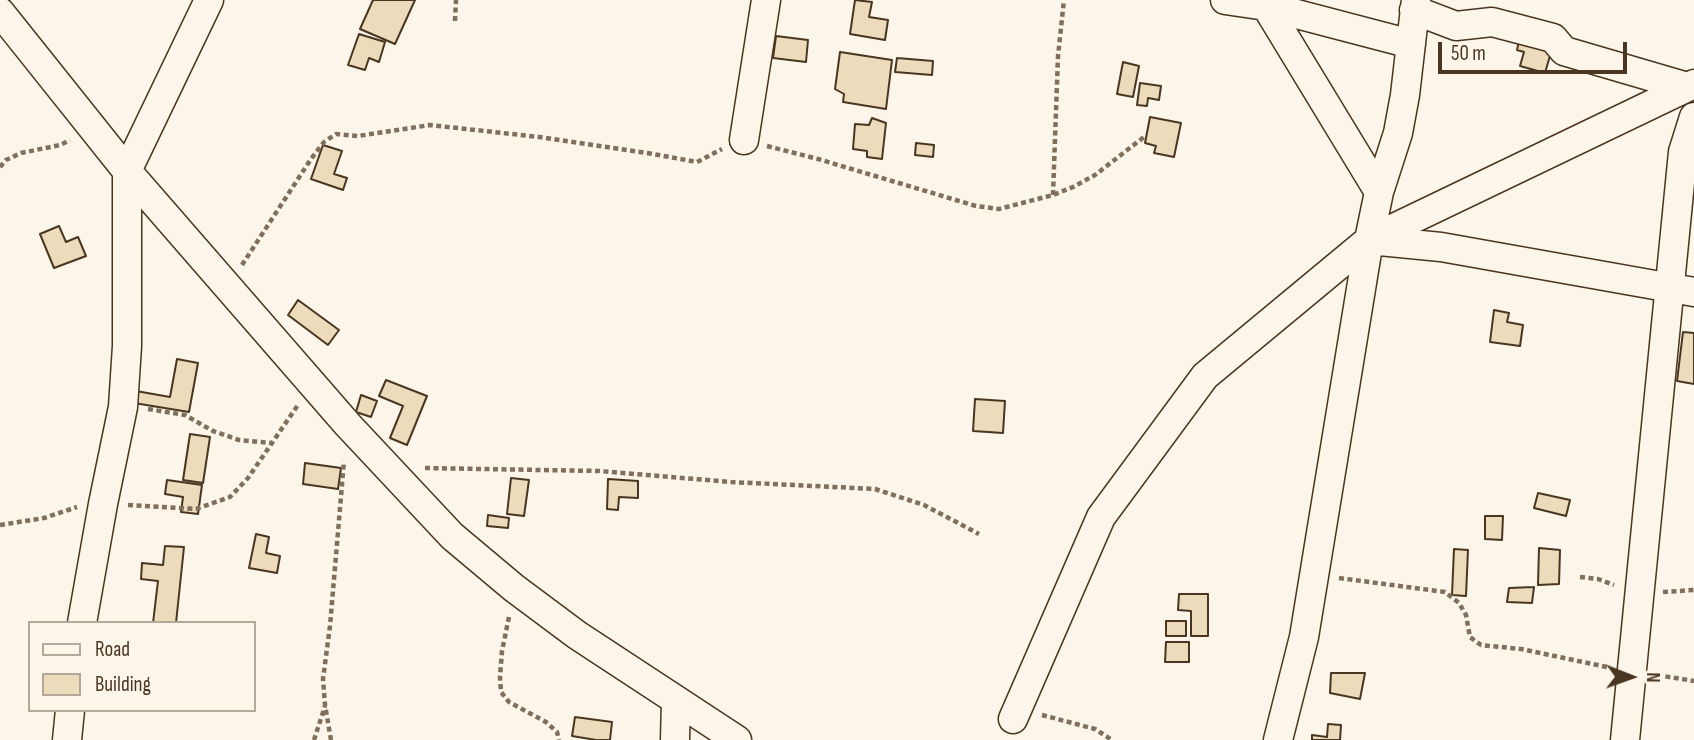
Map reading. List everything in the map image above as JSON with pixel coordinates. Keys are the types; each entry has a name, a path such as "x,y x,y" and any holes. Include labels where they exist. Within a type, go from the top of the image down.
{"street":[{"path":"82,621 123,407 127,345 127,171 209,0"},
{"path":"744,141 766,0"},
{"path":"1225,0 1266,6 1411,44"},
{"path":"1278,740 1304,637 1369,240 1379,192 1398,133 1415,5 1457,26 1492,22 1553,38 1564,51 1690,86"},
{"path":"1266,6 1379,192"},
{"path":"0,12 127,171 348,425 452,537 577,635 737,740"},
{"path":"1013,719 1101,517 1205,376 1369,240 1690,86"},
{"path":"1625,740 1682,290 1682,152 1694,117"},
{"path":"1369,240 1441,247 1682,290"},
{"path":"675,740 676,700"},
{"path":"67,740 70,712"}],"path":[{"path":"455,21 456,0"},
{"path":"1053,195 1058,56 1064,0"},
{"path":"0,167 5,160 21,153 60,145 90,125"},
{"path":"228,286 310,159 324,142 336,134 358,136 430,125 539,137 697,162 744,141 818,159 976,206 999,209 1053,195 1096,175 1144,137"},
{"path":"0,525 44,518 105,494 196,509 230,497 248,478 312,384"},
{"path":"123,407 156,409 185,415 213,431 239,440 271,443"},
{"path":"331,740 323,679 348,425"},
{"path":"386,467 599,471 731,482 875,489 924,505 979,534"},
{"path":"1314,575 1445,592 1459,603 1466,615 1470,637 1481,645 1521,649 1603,667 1694,681"},
{"path":"514,588 502,651 502,692 509,702 546,722 557,732 559,740"},
{"path":"314,740 325,705"},
{"path":"1013,719 1037,714 1095,729 1112,740"}],"building":[{"path":"373,0 415,0 395,44 360,29"},
{"path":"855,0 872,2 869,17 888,20 885,40 850,34"},
{"path":"1521,32 1554,42 1545,73 1520,66 1524,52 1517,50"},
{"path":"359,34 385,42 379,62 369,58 365,70 348,65"},
{"path":"776,36 808,40 806,62 773,58"},
{"path":"840,52 892,60 886,109 843,102 844,94 835,89"},
{"path":"897,58 933,61 932,75 895,72"},
{"path":"1123,62 1139,66 1133,97 1117,94"},
{"path":"1140,83 1161,86 1159,100 1148,98 1147,106 1137,105"},
{"path":"1150,117 1181,123 1174,157 1154,153 1156,146 1145,143"},
{"path":"872,118 886,123 882,159 867,157 867,151 853,149 855,124 869,125"},
{"path":"916,143 934,145 933,157 915,155"},
{"path":"323,145 342,151 334,174 347,178 343,190 311,179"},
{"path":"59,226 66,242 78,237 86,256 54,268 40,234"},
{"path":"298,300 339,330 328,345 288,315"},
{"path":"1494,310 1509,313 1507,322 1523,325 1520,346 1490,342"},
{"path":"1683,332 1694,333 1694,384 1677,381"},
{"path":"177,359 198,363 189,412 134,403 136,391 170,397"},
{"path":"386,380 427,396 407,445 390,438 403,406 379,396"},
{"path":"361,395 377,401 371,417 356,412"},
{"path":"975,399 1005,401 1003,433 973,431"},
{"path":"190,434 210,437 203,483 183,480"},
{"path":"305,463 341,468 338,489 303,484"},
{"path":"511,478 529,480 524,516 507,514"},
{"path":"608,479 638,481 638,498 619,497 618,510 607,509"},
{"path":"167,480 202,485 198,514 181,512 183,497 165,494"},
{"path":"1538,493 1570,500 1566,516 1534,508"},
{"path":"488,515 509,518 508,528 487,526"},
{"path":"1485,516 1503,516 1502,540 1485,539"},
{"path":"256,534 269,537 266,553 280,556 277,573 249,568"},
{"path":"165,546 184,547 176,621 153,621 158,581 141,579 142,563 163,565"},
{"path":"1539,548 1560,550 1559,584 1538,585"},
{"path":"1454,549 1468,550 1466,596 1452,595"},
{"path":"1534,587 1532,603 1507,602 1509,588"},
{"path":"1179,594 1208,594 1208,636 1191,636 1191,611 1178,610"},
{"path":"1166,621 1186,621 1186,636 1166,636"},
{"path":"1166,642 1189,642 1189,662 1165,662"},
{"path":"1331,673 1365,673 1360,699 1330,693"},
{"path":"575,717 612,722 610,740 572,736"},
{"path":"1328,724 1341,725 1340,740 1312,740 1312,735 1327,737"}]}
